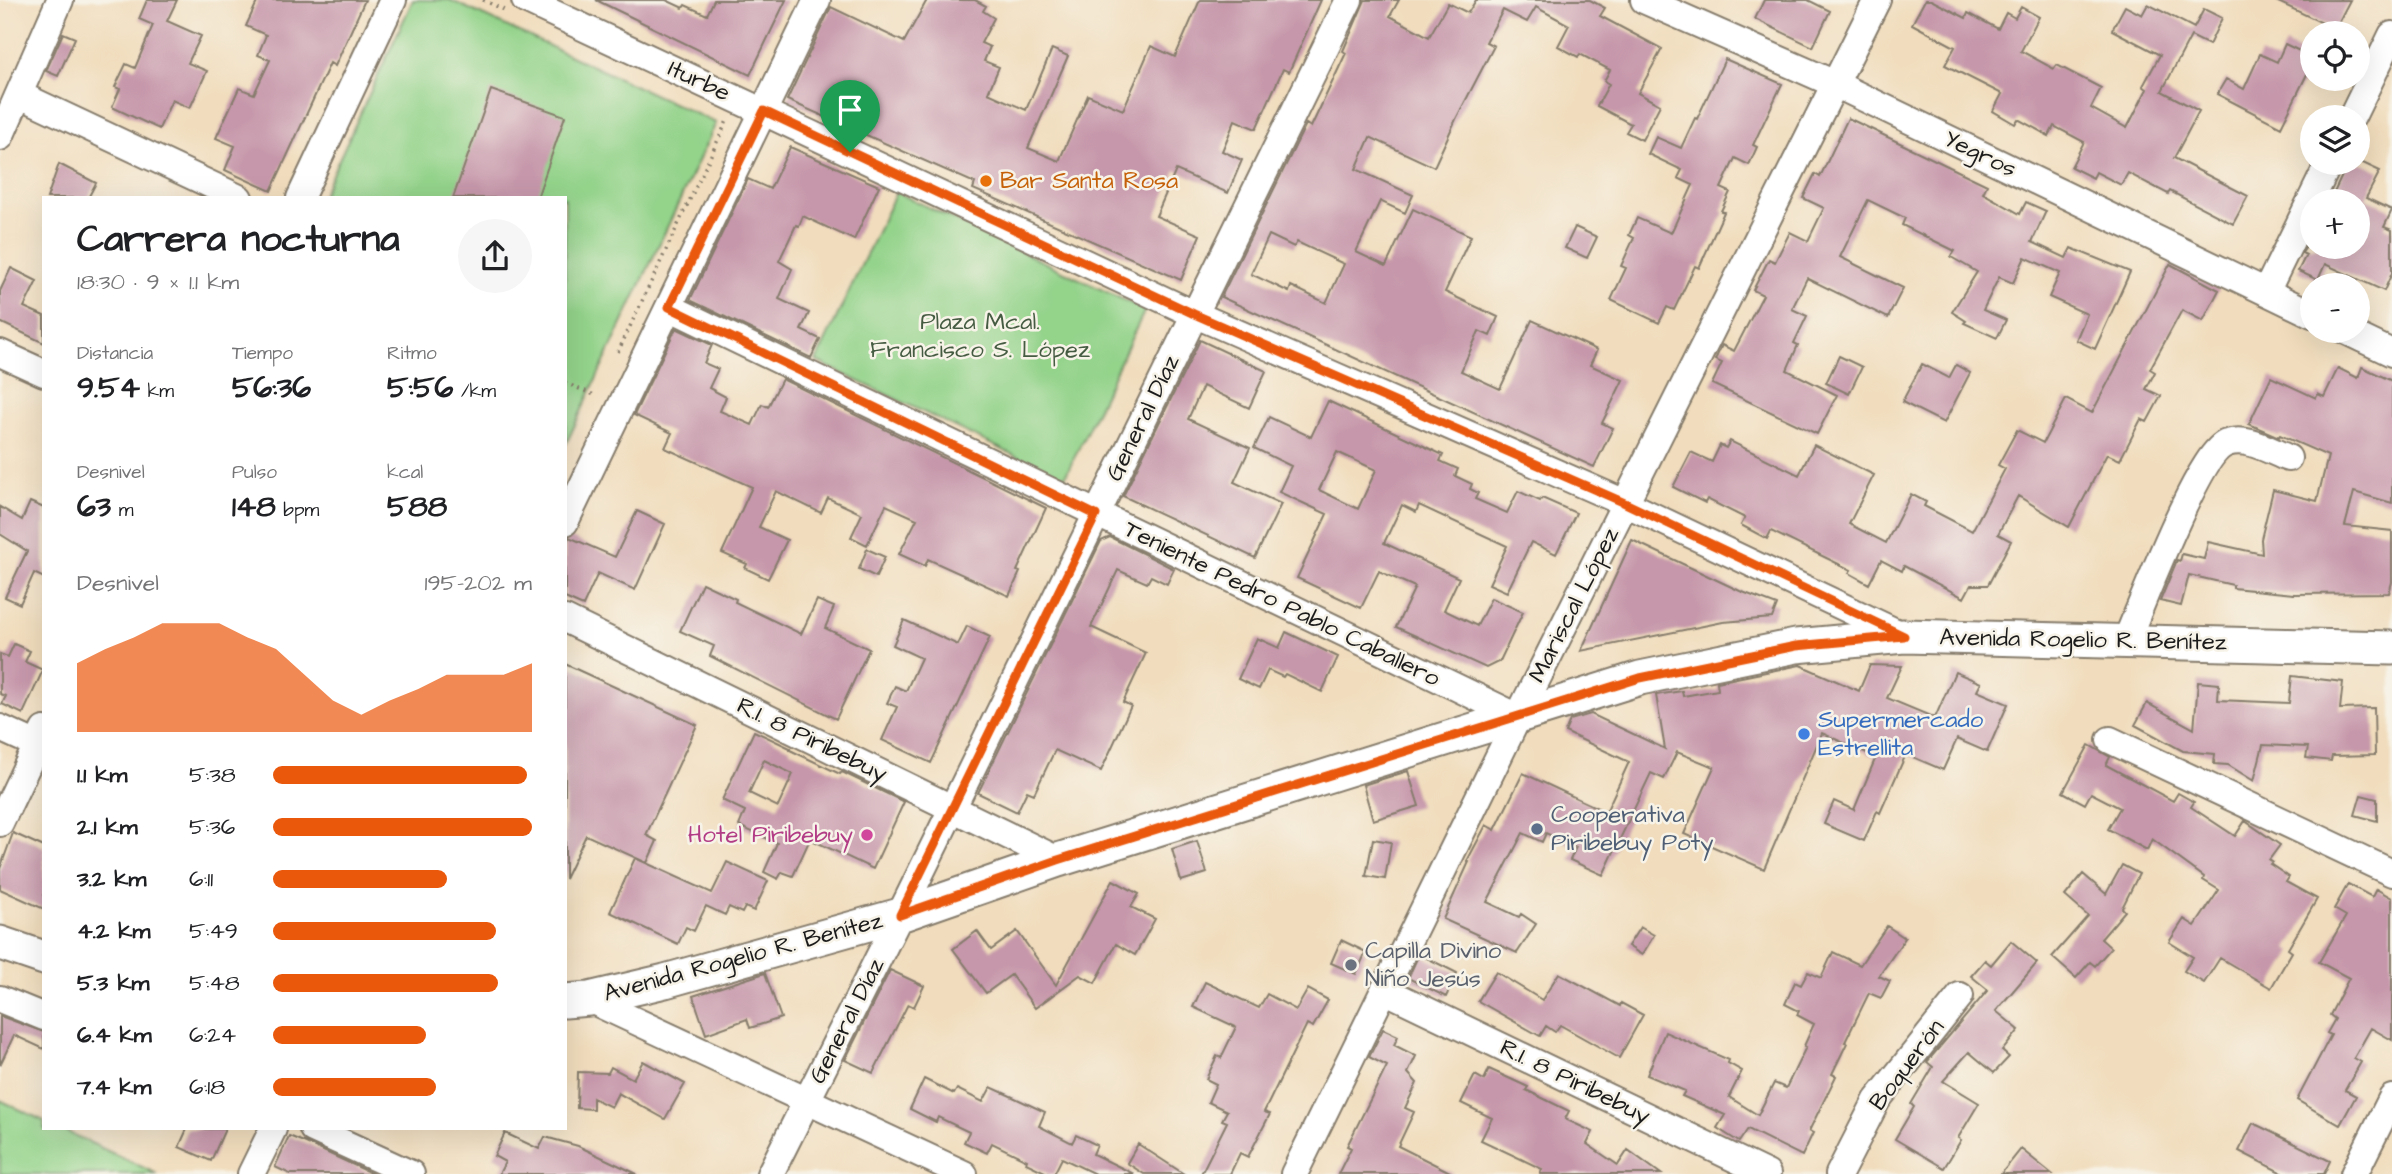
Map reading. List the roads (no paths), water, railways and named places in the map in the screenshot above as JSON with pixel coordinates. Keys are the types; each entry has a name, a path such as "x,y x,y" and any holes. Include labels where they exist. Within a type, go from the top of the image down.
{"main road":[{"name":"Avenida Rogelio R. Benítez","path":"573,996 665,981 900,915 1058,860 1640,678 1796,646 1904,636 2392,648"},
{"path":"0,943 42,957"}],"street":[{"path":"0,137 60,0"},
{"path":"301,196 393,0"},
{"path":"567,518 817,0"},
{"name":"General Díaz","path":"769,1174 900,915 1349,0"},
{"name":"Yegros","path":"1644,0 1835,84 2300,308"},
{"name":"Mariscal López","path":"1294,1174 1518,717 1877,0"},
{"name":"Iturbe","path":"516,6 764,111 1194,314 1625,503 1904,636"},
{"path":"2358,105 2392,35"},
{"path":"20,96 235,196"},
{"path":"2266,292 2323,175"},
{"name":"Teniente Pedro Pablo Caballero","path":"669,307 1518,717"},
{"path":"2370,342 2392,353"},
{"path":"0,353 42,372"},
{"path":"2126,641 2193,486 2208,460 2224,443 2241,440 2288,458"},
{"name":"R.I. 8 Piribebuy","path":"567,620 1058,860"},
{"path":"0,728 41,741 0,823"},
{"path":"2110,740 2392,873"},
{"name":"R.I. 8 Piribebuy","path":"1384,990 1767,1174"},
{"path":"573,996 807,1100 964,1174"},
{"name":"Boquerón","path":"1839,1174 1877,1100 1960,996"},
{"path":"0,999 42,1016"},
{"path":"2354,1174 2392,1098"},
{"path":"251,1174 273,1130"},
{"path":"315,1130 411,1174"}],"place":[{"name":"Bar Santa Rosa","path":"986,181"},
{"name":"Supermercado Estrellita","path":"1804,734"},
{"name":"Cooperativa Piribebuy Poty","path":"1537,829"},
{"name":"Hotel Piribebuy","path":"867,835"},
{"name":"Capilla Divino Niño Jesús","path":"1351,965"}],"park label":[{"name":"Plaza Mcal. Francisco S. López","path":"980,336"}]}
